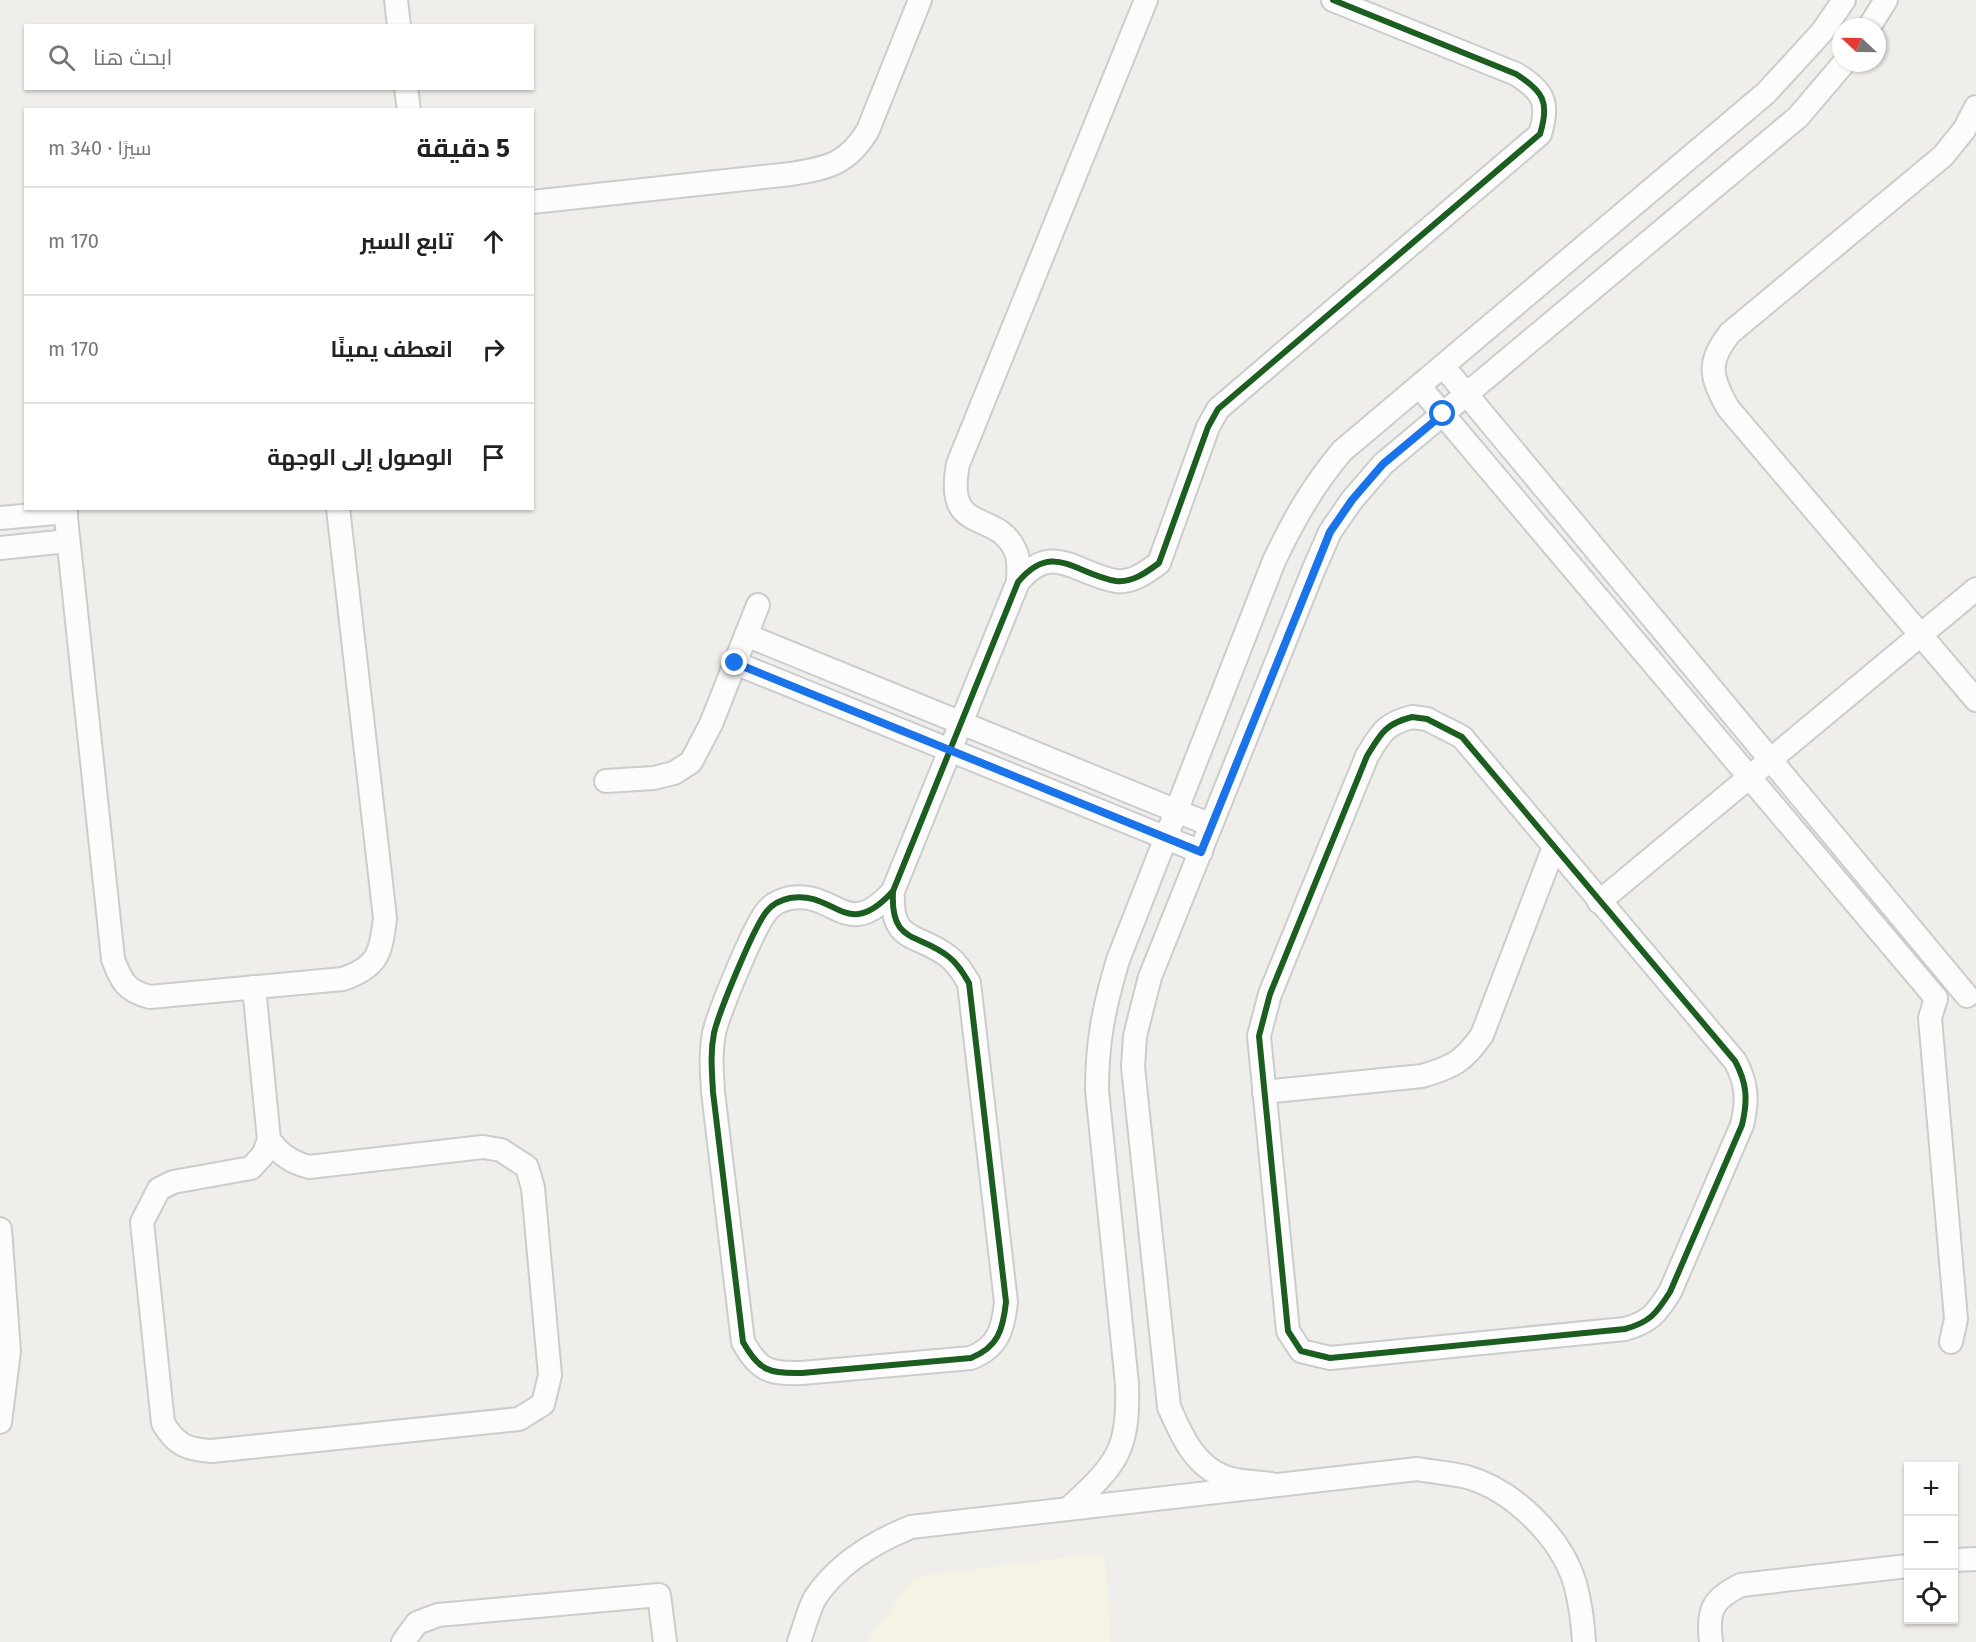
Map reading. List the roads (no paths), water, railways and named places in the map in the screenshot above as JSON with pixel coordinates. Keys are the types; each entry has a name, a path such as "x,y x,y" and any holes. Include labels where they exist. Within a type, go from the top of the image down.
{"street":[{"path":"396,0 399,24"},
{"path":"534,202 791,174 819,170 843,160 857,149 868,130 920,0"},
{"path":"1018,582 1016,550 1004,534 976,521 960,506 953,489 958,464 1146,0"},
{"path":"893,891 892,909 905,935 947,956 960,967 969,983 1006,1302 1004,1322 998,1339 986,1352 971,1358 780,1374 768,1371 754,1360 743,1342 711,1059 715,1031 754,932 766,911 778,902 793,898 808,899 849,915 866,914 879,908 893,891 1018,582 1028,570 1042,561 1057,560 1117,581 1145,574 1159,563 1208,428 1218,409 1540,134 1545,105 1540,93 1531,83 1516,74 1334,0"},
{"path":"1069,1508 1098,1481 1116,1459 1128,1421 1127,1383 1096,1090 1097,1047 1104,1006 1118,960 1274,561 1298,510 1319,478 1342,451 1766,93 1822,32 1844,0"},
{"path":"1875,18 1886,0"},
{"path":"1271,1484 1225,1477 1203,1463 1190,1450 1169,1407 1133,1067 1136,1036 1145,995 1211,825 1330,532 1352,500 1383,464 1798,117 1836,72"},
{"path":"406,90 409,108"},
{"path":"1976,107 1964,130 1943,156 1730,333 1716,350 1713,368 1716,386 1728,408 1976,700"},
{"path":"1443,366 1971,996"},
{"path":"1419,386 1936,998"},
{"path":"0,518 66,510 113,959 121,982 134,993 150,997 343,979 362,973 374,962 383,936 385,918 338,510"},
{"path":"0,548 68,541"},
{"path":"1599,902 1976,589"},
{"path":"606,781 654,778 674,773 691,762 703,743 758,605"},
{"path":"746,635 1211,825"},
{"path":"735,663 1201,852"},
{"path":"1412,717 1436,723 1462,737 1599,902 1735,1061 1744,1077 1746,1088 1746,1106 1742,1125 1670,1292 1658,1311 1644,1323 1625,1329 1330,1358 1301,1351 1288,1331 1259,1036 1270,994 1367,756 1381,732 1395,722 1412,717"},
{"path":"1264,1092 1422,1076 1447,1069 1466,1058 1482,1035 1554,847"},
{"path":"254,987 269,1140 263,1155 251,1168 173,1182 159,1189 142,1222 163,1423 172,1439 194,1450 212,1451 519,1419 543,1404 550,1375 533,1188 527,1167 501,1150 483,1147 309,1167 294,1163 279,1153 269,1140"},
{"path":"1936,998 1971,996"},
{"path":"1936,998 1930,1018 1956,1320 1952,1341"},
{"path":"0,1230 9,1351 0,1422"},
{"path":"799,1642 815,1599 843,1566 874,1542 911,1527 1417,1469 1468,1478 1503,1495 1536,1521 1558,1549 1575,1582 1584,1642"},
{"path":"1958,1560 1976,1559"},
{"path":"1711,1642 1709,1626 1713,1605 1724,1593 1741,1585 1904,1566"},
{"path":"403,1642 417,1623 438,1615 659,1595 665,1642"}]}
